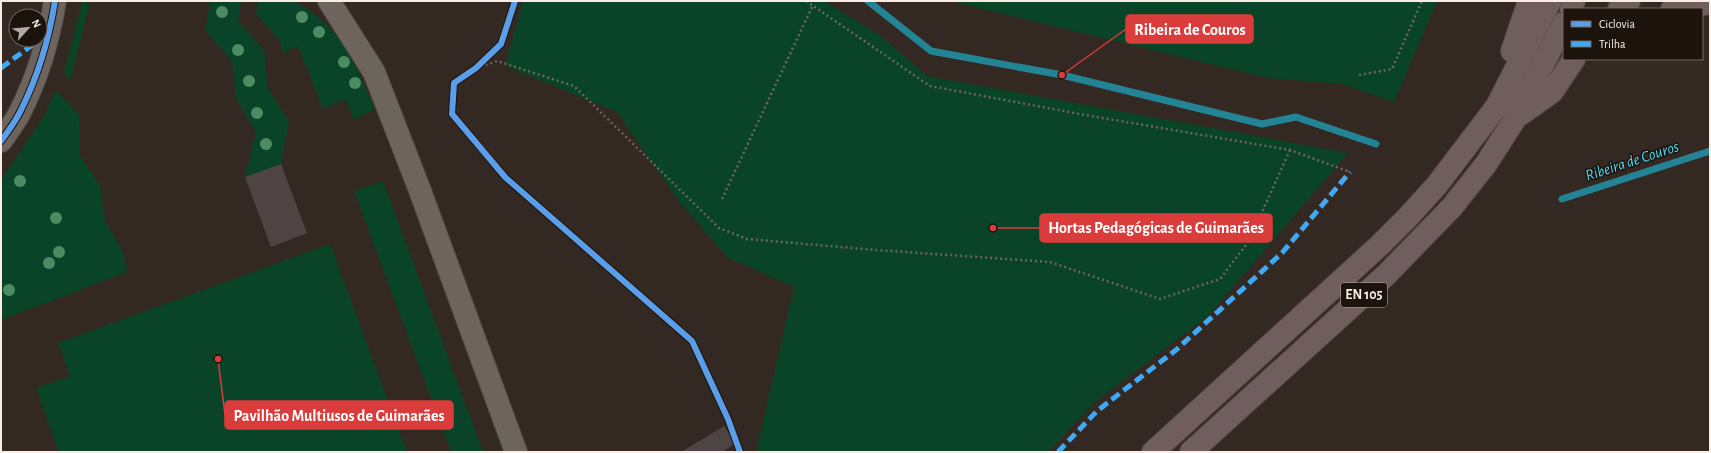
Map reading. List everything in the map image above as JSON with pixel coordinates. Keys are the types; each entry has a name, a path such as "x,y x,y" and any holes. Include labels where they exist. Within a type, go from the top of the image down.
{"highway":[{"path":"1496,106 1512,50 1529,1"},
{"name":"EN 105","path":"1153,452 1287,331 1408,217 1436,185 1496,106 1550,1"},
{"path":"1620,8 1629,1"},
{"path":"1678,8 1710,3"},
{"name":"EN 105","path":"1191,452 1380,280 1452,207 1486,164 1515,119 1563,25"},
{"path":"1552,92 1573,60"},
{"path":"1515,119 1552,92 1582,60"}],"street":[{"path":"1,141 21,111 32,84 48,42 55,1"},
{"path":"328,1 374,72 419,188 516,452"}],"path":[{"path":"806,1 930,86 1084,116 1290,150 1350,172"},
{"path":"1359,75 1392,69 1422,1"},
{"path":"722,199 813,5"},
{"path":"473,70 486,59"},
{"path":"473,70 497,61 574,86 719,228 747,239 876,250 1050,262 1160,299 1220,279 1249,241 1290,150"}],"green space":[{"path":"82,1 90,1 70,81 64,72"},
{"path":"211,1 241,1 238,21 264,50 268,88 289,121 281,164 245,177 256,132 236,99 232,61 205,30"},
{"path":"258,1 295,2 313,13 325,23 344,45 358,69 375,110 353,119 346,99 323,109 298,46 282,53 281,42 256,14"},
{"path":"523,1 824,1 881,36 927,76 1348,153 1208,316 1096,401 1048,452 756,452 794,287 727,257 678,200 617,112 505,66"},
{"path":"955,1 1437,1 1394,102 1342,84 1268,78 958,3"},
{"path":"56,90 79,115 80,156 100,185 105,221 123,252 127,272 1,320 1,180 44,116"},
{"path":"383,181 483,452 451,452 354,191"},
{"path":"330,244 407,452 59,452 36,388 70,376 58,343"}],"building":[{"path":"281,164 307,233 271,247 245,177"},
{"path":"724,426 735,444 722,452 681,452"}],"waterway":[{"name":"Ribeira de Couros","path":"868,1 931,51 1062,75 1262,124 1296,117 1376,144"},
{"name":"Ribeira de Couros","path":"1562,199 1710,151"}],"marked path":[{"path":"1,68 28,48"},
{"path":"1058,452 1097,411 1176,350 1282,253 1350,172"}],"cycle path":[{"path":"1,141 19,114 33,84 50,29 55,1"},
{"path":"515,1 501,44 476,68 454,83 452,114 505,177 692,341 728,419 740,452"}],"place":[{"name":"Ribeira de Couros","path":"1062,75"},
{"name":"Hortas Pedagógicas de Guimarães","path":"993,228"},
{"name":"Pavilhão Multiusos de Guimarães","path":"218,359"}]}
